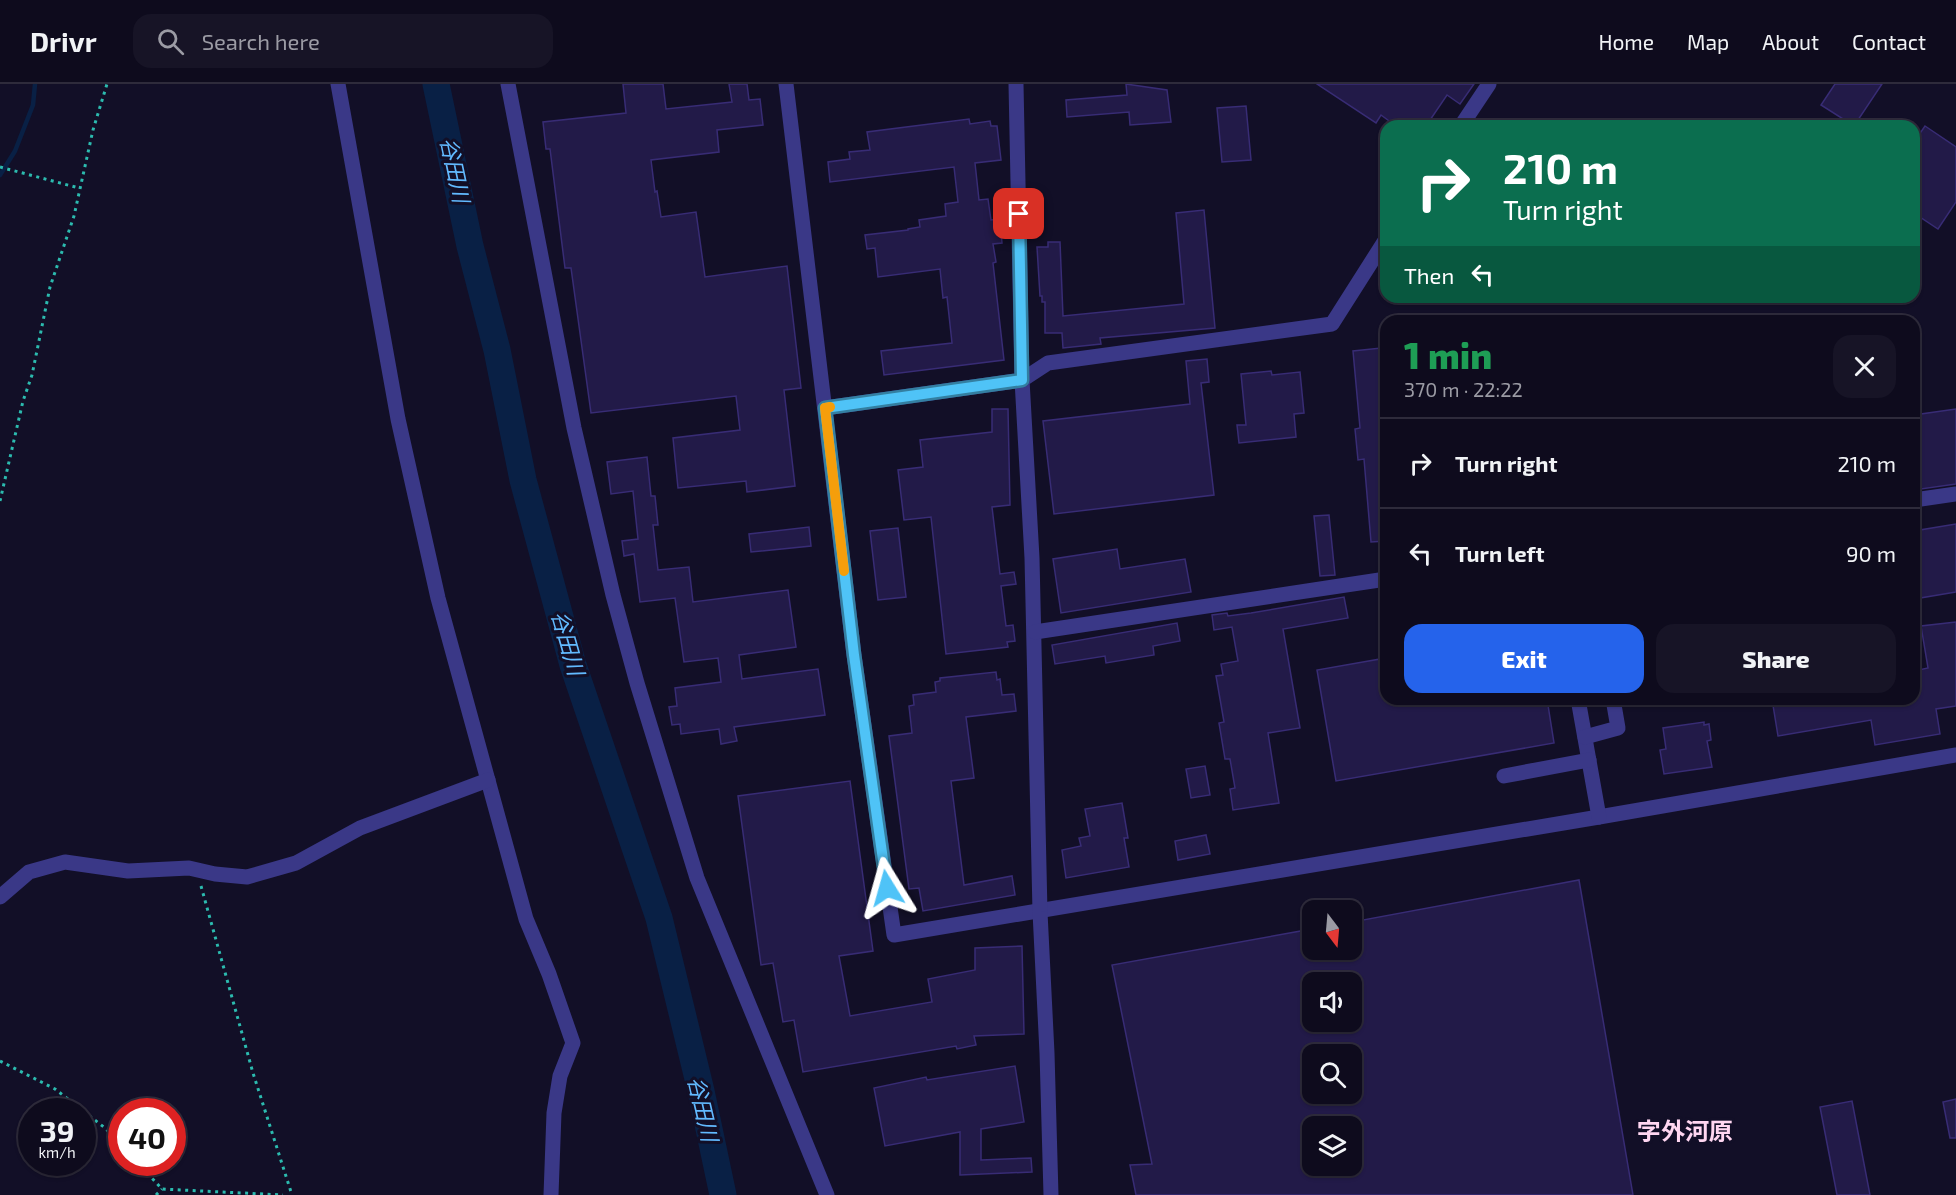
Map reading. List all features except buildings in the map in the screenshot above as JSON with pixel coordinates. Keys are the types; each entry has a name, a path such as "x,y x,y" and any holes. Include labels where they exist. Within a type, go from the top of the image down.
{"street":[{"path":"338,84 398,419 438,598 526,919 549,974 573,1043 560,1076 554,1113 551,1195"},
{"path":"508,84 574,428 613,595 637,683 697,878 827,1195"},
{"path":"786,84 854,655 894,935 1956,755"},
{"path":"1016,84 1022,380 1035,632 1040,912 1051,1195"},
{"path":"1465,120 1489,84"},
{"path":"825,408 1022,380 1048,363 1332,324 1380,248"},
{"path":"1920,499 1956,494"},
{"path":"1035,632 1380,580"},
{"path":"1579,705 1599,817"},
{"path":"1585,736 1618,728 1614,705"},
{"path":"1504,776 1589,760"},
{"path":"0,897 29,872 65,862 128,871 196,869 215,874 247,877 296,863 360,828 488,780"}],"path":[{"path":"0,501 23,401 32,375 50,287 74,216 93,130 107,84"},
{"path":"0,167 80,188"},
{"path":"196,869 253,1073 292,1195"},
{"path":"0,1061 55,1089 108,1131"},
{"path":"150,1176 162,1189 283,1195"},
{"path":"156,1195 162,1189"}],"waterway":[{"path":"0,175 15,151 33,105 35,84"},
{"name":"谷田川","path":"436,84 470,246 497,350 523,480 573,665 659,918 701,1091 723,1195"}],"slow traffic":[{"path":"830,407 825,408 844,571"}],"district":[{"name":"字外河原","path":"1685,1132"}],"route":[{"path":"887,888 854,655 825,408 1022,380 1019,214"}]}
